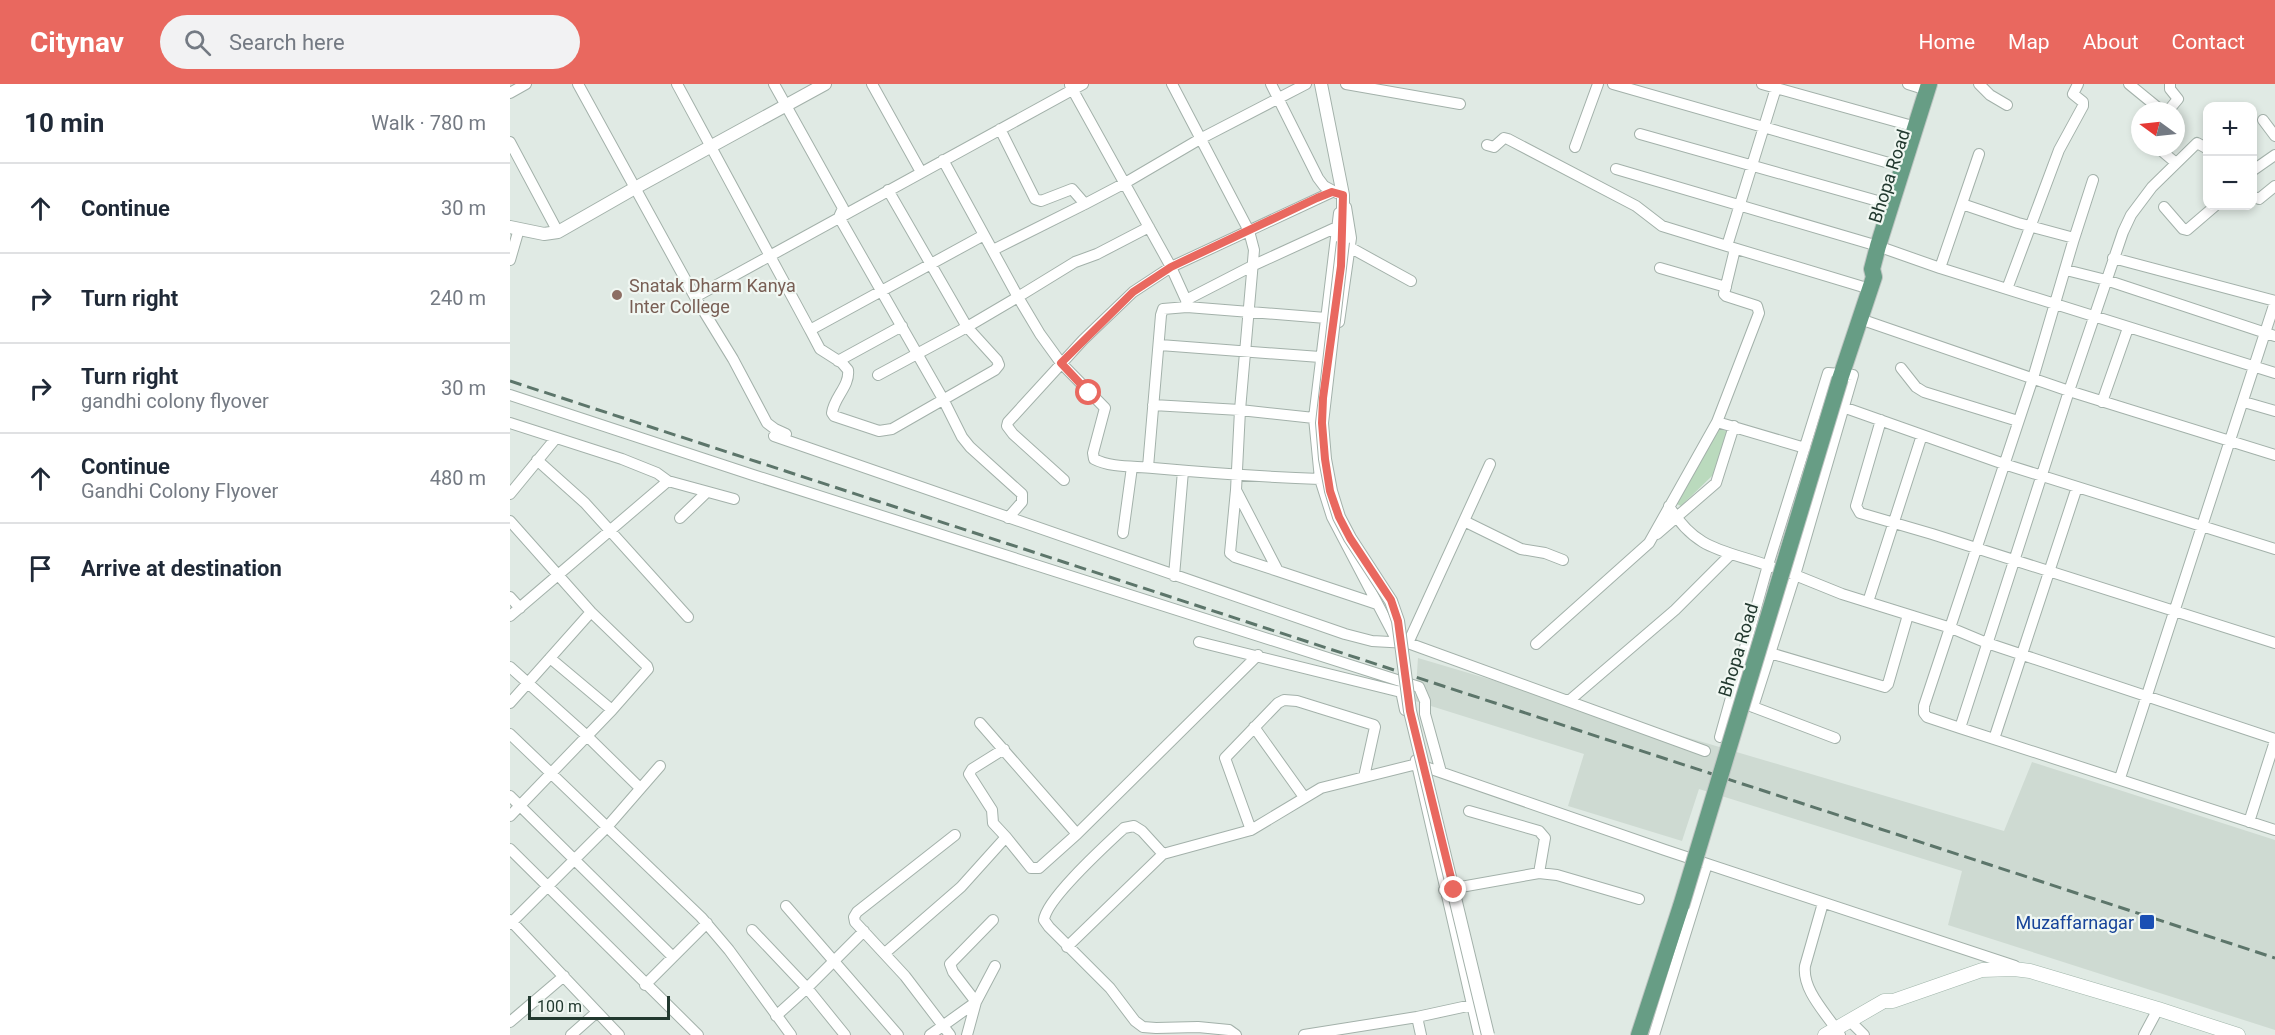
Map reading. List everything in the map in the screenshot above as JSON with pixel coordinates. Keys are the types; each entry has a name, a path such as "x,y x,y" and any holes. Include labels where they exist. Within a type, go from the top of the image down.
{"main road":[{"name":"Bhopa Road","path":"1882,247 1903,167 1931,86"},
{"name":"Bhopa Road","path":"1639,1035 1681,906 1841,376 1872,283 1872,269 1882,247 1931,86"},
{"path":"1835,1033 1856,1027 1888,1009 1893,1001 1982,970 1997,968 2030,971 2238,1035"}],"street":[{"path":"510,93 526,84"},
{"path":"578,84 767,423 775,429 801,439"},
{"path":"677,84 820,349 846,367 849,375 832,410 834,416 879,431 888,431 998,367 997,360 967,327 888,190"},
{"path":"774,84 843,208 839,217"},
{"path":"510,260 515,228 544,234 558,232 825,84"},
{"path":"872,84 921,172"},
{"path":"1172,84 1249,231 1254,250 1230,553 1235,557 1377,604"},
{"path":"1271,84 1318,178 1337,193"},
{"path":"993,250 1125,183 1200,139 1306,84"},
{"path":"1321,84 1347,245 1328,394"},
{"path":"1346,84 1460,104"},
{"path":"1575,147 1598,84"},
{"path":"1613,84 1648,89 1763,128 1903,167"},
{"path":"1762,84 1776,88 1792,88 1916,127"},
{"path":"1908,84 1931,86"},
{"path":"1979,84 1990,95 2007,105"},
{"path":"2007,289 2059,150 2083,106 2084,102 2073,94 2078,84"},
{"path":"2129,84 2151,102"},
{"path":"2170,84 2170,89 2178,99 2176,102"},
{"path":"695,297 1075,86 1171,267 1187,304"},
{"path":"1649,543 1717,422 1760,310 1754,304 1724,294 1739,206 1776,88"},
{"path":"2263,120 2275,136"},
{"path":"1000,129 1035,199 1041,201 1072,189 1085,204"},
{"path":"1640,134 1892,205"},
{"path":"1487,145 1494,147 1504,138 1508,139 1636,207 1667,228 1731,248 1872,283"},
{"path":"510,142 558,232"},
{"path":"1960,728 2068,391 2123,231 2140,201 2197,143 2203,146"},
{"path":"1940,268 1979,154"},
{"path":"2257,168 2275,155"},
{"path":"2168,156 2176,163"},
{"path":"943,160 1040,334 1061,363 1105,408 1093,453 1094,459 1132,467 1236,476 1320,479"},
{"path":"1616,169 1882,247 1940,268 2275,373"},
{"path":"2093,180 2033,378 1975,547 1923,710 1928,717 1960,728 2275,830"},
{"path":"2257,197 2275,186"},
{"path":"1337,193 1337,227 1314,418 1320,479 1332,517 1377,604 1402,642"},
{"path":"1064,480 1007,425 1061,363 1133,292 1171,267 1337,193"},
{"path":"1962,204 2074,238"},
{"path":"2164,207 2183,229 2187,230 2210,210"},
{"path":"839,217 943,399 965,442 1024,497 1008,518"},
{"path":"878,375 967,327 1076,262 1097,254 1149,227"},
{"path":"1187,304 1254,265 1337,227"},
{"path":"810,330 984,235"},
{"path":"1347,245 1412,281"},
{"path":"1347,245 1322,423 1330,491 1339,517 1350,538 1391,600 1398,621 1410,711 1488,1035"},
{"path":"2113,258 2275,302 2270,334 2255,366 2201,525 2120,778"},
{"path":"1660,268 1726,287"},
{"path":"2066,270 2106,280 2270,334"},
{"path":"1148,467 1163,309 1187,304 1326,318"},
{"path":"1860,319 2068,391 2275,455"},
{"path":"838,361 902,326"},
{"path":"2103,402 2128,328"},
{"path":"1160,345 1320,357"},
{"path":"1901,368 1916,387 1924,392 2018,421"},
{"path":"1720,737 1768,565 1828,373 1841,376 1853,375 1795,575 1753,707"},
{"path":"510,395 753,476 1419,687 1425,702 1425,714 1442,772"},
{"path":"2244,402 2275,411"},
{"path":"1153,405 1240,410 1314,418"},
{"path":"1844,407 2004,464 2275,549"},
{"path":"1881,420 1856,508 1860,513 1975,547 2275,643"},
{"path":"1717,422 1804,448"},
{"path":"510,424 622,459 657,473 668,481 734,500"},
{"path":"1536,644 1716,483 1734,426"},
{"path":"1868,602 1922,435"},
{"path":"774,436 897,481 1345,634 1372,641 1402,642 1705,751"},
{"path":"510,494 555,438"},
{"path":"537,460 585,503 688,617"},
{"path":"1402,642 1464,521 1490,464"},
{"path":"1123,533 1132,467"},
{"path":"1174,576 1183,471"},
{"path":"510,616 668,481"},
{"path":"1994,739 2077,487"},
{"path":"1236,490 1278,571"},
{"path":"680,519 707,492"},
{"path":"1669,506 1694,537 1731,554 2275,740 2249,822"},
{"path":"510,521 591,612 648,668 612,710 510,816"},
{"path":"1464,521 1521,549 1545,553 1563,560"},
{"path":"1566,700 1570,700 1675,610 1731,554"},
{"path":"510,597 520,608"},
{"path":"510,704 591,612"},
{"path":"1770,653 1885,687 1888,684 1908,615"},
{"path":"1199,642 1401,691 1425,702"},
{"path":"1004,749 972,769 969,774 992,810 993,823 1029,866 1035,870 1077,834 1258,655"},
{"path":"550,658 612,710"},
{"path":"510,667 587,736 640,789"},
{"path":"1401,691 1444,890 1479,1035"},
{"path":"1731,698 1835,738"},
{"path":"1251,830 1225,758 1278,703 1291,699 1370,723 1375,727 1364,777"},
{"path":"980,723 1077,834"},
{"path":"1254,727 1304,797"},
{"path":"510,734 706,923 729,950 790,1035"},
{"path":"1067,947 1163,854 1251,830 1321,788 1417,764 1707,864 2030,971"},
{"path":"619,1035 511,922 607,827 660,766"},
{"path":"510,796 673,957"},
{"path":"1469,811 1543,834 1545,838 1539,873"},
{"path":"1163,854 1142,831 1134,826 1124,828 1073,879 1045,915 1044,920 1067,947 1110,988 1135,1021 1143,1027 1198,1027 1229,1030 1236,1035"},
{"path":"950,1035 885,952 854,920 857,912 955,835"},
{"path":"885,952 961,887 1005,837"},
{"path":"510,849 698,1035"},
{"path":"1654,1035 1707,864"},
{"path":"1444,890 1539,873 1557,875 1639,899"},
{"path":"1823,903 1804,976 1835,1033"},
{"path":"786,906 898,1035"},
{"path":"976,1002 953,972 950,964 993,920"},
{"path":"645,984 706,923"},
{"path":"752,930 807,988 845,1035"},
{"path":"776,1016 864,932"},
{"path":"967,1035 976,1002 995,966"},
{"path":"510,1022 564,976"},
{"path":"930,1035 976,1002"},
{"path":"1304,1035 1417,1017 1472,1005"},
{"path":"2145,1035 2158,1009"},
{"path":"571,1035 597,1012"},
{"path":"1417,1017 1421,1035"}],"shaded area":[{"path":"1418,658 2004,831 2032,762 2275,840 2275,1030 1948,925 1962,871 1699,789 1682,841 1568,806 1584,754 1415,701"}],"green space":[{"path":"1716,427 1728,432 1715,473 1681,506 1675,503"}],"railway":[{"path":"510,381 2275,958"}],"place":[{"name":"Snatak Dharm Kanya Inter College","path":"617,295"},
{"name":"Muzaffarnagar","path":"2147,922"}],"route":[{"path":"1089,393 1061,363 1133,292 1171,267 1317,198 1332,192 1343,195 1341,266 1323,398 1322,423 1330,491 1339,517 1350,538 1391,600 1398,621 1410,711 1454,890"}]}
